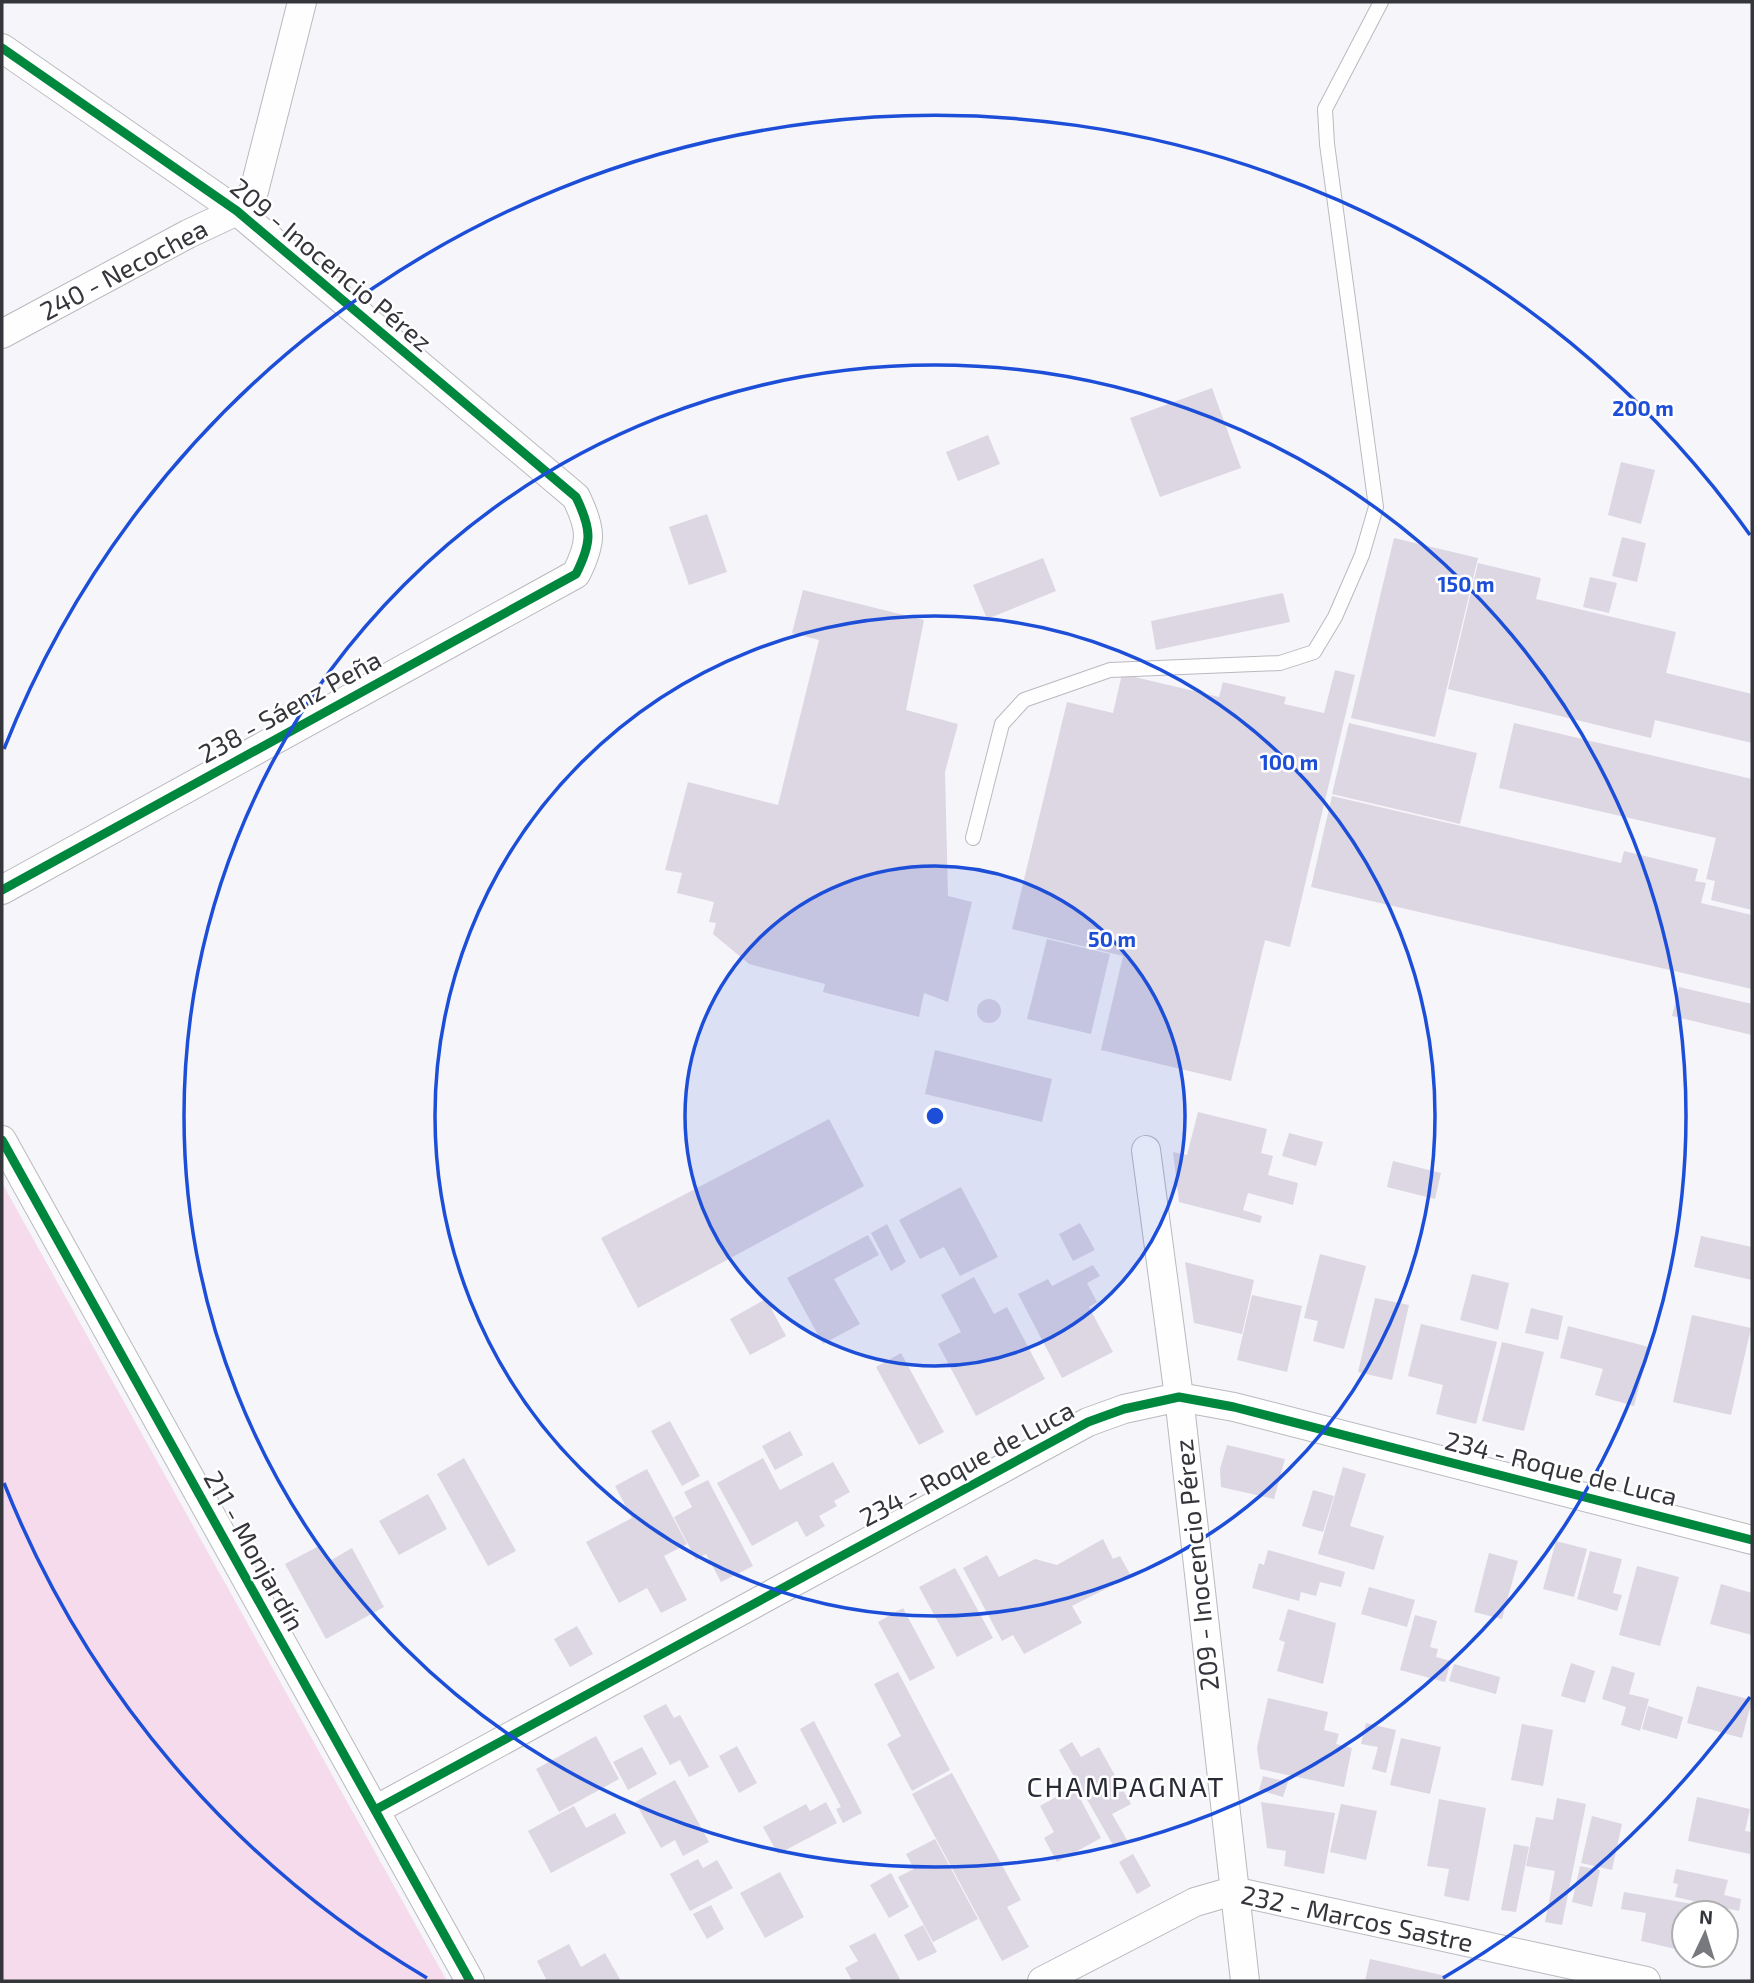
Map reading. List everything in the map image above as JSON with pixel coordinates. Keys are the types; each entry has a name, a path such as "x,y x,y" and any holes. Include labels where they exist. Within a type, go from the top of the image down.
{"street":[{"name":"240 - Necochea","path":"2,334 188,234 237,211 254,191 302,2"},
{"name":"209 - Inocencio Pérez","path":"2,48 237,211 576,497 589,523 587,550"},
{"name":"238 - Sáenz Peña","path":"2,890 576,574 587,550"},
{"name":"211 - Monjardín","path":"2,1140 470,1981"},
{"name":"209 - Inocencio Pérez","path":"1146,1150 1179,1397 1245,1981"},
{"name":"234 - Roque de Luca","path":"375,1810 1088,1422 1124,1409 1179,1397 1234,1407 1752,1540"},
{"name":"232 - Marcos Sastre","path":"1042,1981 1195,1902 1233,1891 1646,1981"}],"lane":[{"path":"973,838 1002,724 1024,700 1110,670 1280,663 1314,652 1335,617 1362,555 1376,507 1327,144 1325,109 1381,2"}],"shaded area":[{"path":"2,1183 447,1981 2,1981"}],"building":[{"path":"1212,388 1241,468 1160,497 1130,418"},
{"path":"988,435 1000,464 958,481 946,452"},
{"path":"1621,462 1655,470 1641,524 1608,515"},
{"path":"707,514 727,572 689,585 669,527"},
{"path":"1622,537 1646,543 1637,582 1612,576"},
{"path":"1394,538 1478,558 1435,737 1351,718"},
{"path":"1043,558 1056,591 987,619 973,585"},
{"path":"1478,563 1541,578 1536,599 1676,632 1666,673 1752,694 1752,743 1655,720 1651,738 1448,689"},
{"path":"1590,577 1617,583 1609,613 1583,607"},
{"path":"803,590 924,620 906,710 958,724 945,772 948,896 972,902 948,1002 924,993 919,1017 823,992 825,984 749,964 713,934 716,923 709,922 714,902 677,893 682,873 665,870 688,782 778,805 819,640 792,633"},
{"path":"1283,593 1290,622 1156,650 1151,621"},
{"path":"1335,670 1355,675 1290,947 1265,940 1231,1081 1101,1050 1123,956 1012,929 1067,702 1113,713 1122,674 1219,697 1223,682 1286,697 1284,704 1324,713"},
{"path":"1349,723 1477,753 1460,824 1332,794"},
{"path":"1514,723 1752,779 1752,910 1711,900 1715,881 1706,879 1716,838 1499,788"},
{"path":"1332,796 1621,863 1624,851 1698,869 1695,881 1706,883 1701,903 1752,915 1752,989 1311,887"},
{"path":"1047,939 1110,954 1091,1034 1027,1019"},
{"path":"1679,987 1752,1004 1752,1035 1672,1016"},
{"path":"989,999 997,1003 1001,1011 997,1019 989,1023 981,1019 977,1011 981,1003"},
{"path":"935,1050 1052,1079 1042,1122 925,1094"},
{"path":"1198,1112 1267,1129 1261,1153 1273,1156 1268,1175 1298,1183 1293,1205 1248,1193 1243,1210 1262,1216 1260,1223 1179,1202 1173,1152 1187,1155"},
{"path":"829,1119 864,1186 638,1308 601,1238"},
{"path":"1289,1133 1323,1142 1316,1166 1282,1156"},
{"path":"1393,1161 1441,1173 1435,1199 1387,1187"},
{"path":"961,1187 998,1257 960,1276 944,1247 920,1259 899,1220"},
{"path":"1080,1223 1095,1250 1073,1261 1059,1234"},
{"path":"887,1224 906,1262 891,1271 871,1233"},
{"path":"868,1235 879,1255 834,1279 860,1324 823,1344 787,1278"},
{"path":"1701,1236 1752,1247 1752,1280 1694,1267"},
{"path":"1320,1254 1366,1266 1344,1349 1313,1341 1318,1321 1304,1318"},
{"path":"1185,1262 1254,1280 1242,1334 1194,1323"},
{"path":"1093,1265 1100,1276 1087,1283 1097,1302 1089,1307 1113,1352 1062,1378 1018,1294 1048,1279 1052,1286"},
{"path":"1472,1274 1509,1283 1498,1330 1460,1320"},
{"path":"974,1277 994,1314 1007,1307 1045,1379 976,1416 938,1344 961,1332 941,1295"},
{"path":"1252,1295 1302,1306 1287,1372 1237,1360"},
{"path":"1375,1298 1409,1305 1392,1380 1358,1372"},
{"path":"766,1299 786,1336 750,1355 730,1319"},
{"path":"1531,1308 1563,1316 1558,1340 1525,1333"},
{"path":"1692,1315 1751,1328 1731,1415 1673,1402"},
{"path":"1421,1324 1497,1342 1476,1424 1436,1414 1443,1385 1408,1376"},
{"path":"1568,1326 1649,1347 1634,1406 1595,1395 1603,1369 1560,1358"},
{"path":"1502,1342 1544,1352 1524,1431 1482,1421"},
{"path":"901,1353 944,1432 919,1445 876,1367"},
{"path":"670,1421 700,1476 682,1486 651,1431"},
{"path":"790,1431 803,1455 775,1470 762,1446"},
{"path":"1227,1445 1285,1459 1274,1499 1221,1487 1220,1469"},
{"path":"464,1458 516,1551 488,1566 437,1474"},
{"path":"763,1458 780,1490 833,1462 850,1492 834,1501 837,1506 819,1516 825,1526 806,1537 797,1521 752,1546 717,1483"},
{"path":"1343,1467 1366,1474 1350,1526 1384,1536 1374,1570 1318,1554"},
{"path":"647,1469 687,1544 664,1556 687,1600 661,1613 647,1588 619,1603 586,1542 632,1518 615,1486"},
{"path":"708,1480 753,1566 721,1582 706,1554 696,1560 674,1517 692,1507 684,1492"},
{"path":"1313,1490 1334,1496 1323,1532 1302,1526"},
{"path":"428,1494 447,1529 399,1555 379,1521"},
{"path":"1103,1539 1113,1559 1120,1556 1131,1576 1072,1606 1082,1623 1024,1654 1013,1635 1002,1641 963,1568 987,1555 999,1577 1035,1559 1057,1565"},
{"path":"1556,1541 1587,1549 1574,1597 1543,1589"},
{"path":"319,1546 328,1562 352,1548 384,1607 326,1639 285,1564"},
{"path":"1268,1550 1345,1572 1341,1587 1320,1582 1316,1596 1301,1592 1299,1601 1252,1588 1259,1563 1264,1565"},
{"path":"1590,1551 1622,1559 1613,1593 1622,1595 1617,1611 1577,1599"},
{"path":"1489,1553 1518,1561 1502,1619 1474,1612"},
{"path":"1637,1566 1679,1577 1660,1646 1619,1635"},
{"path":"955,1568 993,1638 957,1657 919,1587"},
{"path":"1721,1584 1752,1593 1752,1635 1710,1624"},
{"path":"1369,1587 1415,1600 1407,1627 1361,1614"},
{"path":"903,1608 935,1668 910,1681 878,1622"},
{"path":"1288,1609 1336,1623 1323,1684 1277,1671 1285,1642 1279,1640"},
{"path":"1415,1615 1437,1621 1430,1647 1438,1649 1436,1657 1451,1661 1445,1682 1400,1670"},
{"path":"577,1626 593,1654 570,1667 554,1639"},
{"path":"1571,1663 1595,1671 1585,1703 1561,1696"},
{"path":"1454,1664 1500,1677 1496,1694 1449,1681"},
{"path":"1612,1666 1635,1673 1629,1694 1649,1699 1640,1731 1621,1725 1626,1707 1602,1699"},
{"path":"898,1672 950,1770 912,1791 887,1744 901,1736 874,1684"},
{"path":"1697,1686 1752,1700 1742,1738 1687,1723"},
{"path":"1268,1698 1328,1712 1324,1730 1339,1734 1336,1744 1352,1748 1344,1787 1260,1769 1257,1748"},
{"path":"666,1704 674,1718 680,1715 709,1767 689,1777 680,1760 670,1765 643,1716"},
{"path":"1648,1706 1683,1717 1677,1739 1642,1729"},
{"path":"814,1721 862,1813 843,1823 836,1809 841,1807 800,1729"},
{"path":"1366,1723 1396,1730 1386,1773 1372,1769 1378,1747 1361,1744"},
{"path":"1522,1724 1553,1730 1543,1786 1511,1780"},
{"path":"596,1736 619,1779 559,1812 536,1769"},
{"path":"1401,1738 1441,1747 1430,1794 1390,1785"},
{"path":"1072,1742 1081,1757 1099,1747 1131,1804 1112,1814 1127,1840 1114,1847 1059,1750"},
{"path":"737,1746 757,1783 739,1793 719,1756"},
{"path":"642,1747 657,1774 628,1790 613,1762"},
{"path":"952,1773 1021,1900 1007,1907 1029,1947 1002,1961 912,1794"},
{"path":"1263,1776 1288,1782 1283,1797 1259,1790"},
{"path":"675,1780 709,1842 683,1856 675,1840 661,1848 635,1802"},
{"path":"1074,1787 1101,1838 1057,1862 1044,1838 1054,1832 1040,1806"},
{"path":"1697,1797 1750,1809 1745,1831 1752,1832 1750,1854 1688,1841"},
{"path":"1557,1798 1586,1804 1562,1925 1545,1922 1555,1871 1526,1866 1536,1817 1553,1820"},
{"path":"1439,1799 1486,1808 1469,1901 1444,1896 1449,1869 1427,1866"},
{"path":"826,1802 837,1823 778,1854 763,1827 806,1804 810,1811"},
{"path":"1261,1802 1335,1813 1324,1874 1284,1866 1286,1851 1267,1848"},
{"path":"1341,1804 1377,1811 1366,1860 1330,1852"},
{"path":"574,1806 586,1828 615,1813 626,1833 551,1873 528,1831"},
{"path":"1592,1816 1622,1824 1612,1870 1581,1863"},
{"path":"935,1839 978,1919 933,1942 898,1877 914,1869 906,1854"},
{"path":"1514,1844 1529,1847 1516,1912 1501,1910"},
{"path":"1133,1854 1151,1886 1137,1894 1119,1862"},
{"path":"698,1859 703,1868 717,1860 733,1888 690,1911 670,1874"},
{"path":"1580,1866 1600,1870 1592,1907 1572,1902"},
{"path":"1676,1869 1728,1880 1724,1895 1741,1899 1740,1905 1740,1899 1675,1897 1678,1884 1673,1883"},
{"path":"780,1872 804,1917 765,1938 740,1893"},
{"path":"891,1873 909,1907 889,1918 870,1885"},
{"path":"1624,1892 1670,1900 1670,1948 1641,1941 1646,1913 1621,1909"},
{"path":"711,1905 724,1929 707,1939 693,1914"},
{"path":"923,1925 937,1952 918,1961 904,1935"},
{"path":"875,1933 901,1981 852,1981 845,1968 858,1961 849,1946"},
{"path":"569,1944 581,1967 605,1953 621,1981 547,1981 537,1961"},
{"path":"1370,1959 1446,1976 1445,1981 1365,1981"}],"cycle path":[{"path":"2,48 237,211 576,497 585,518 588,536 585,553 576,574 2,890"},
{"path":"2,1140 470,1981"},
{"path":"375,1810 1088,1422 1124,1409 1179,1397 1234,1407 1752,1540"}],"district":[{"name":"CHAMPAGNAT","path":"1126,1787"}]}
